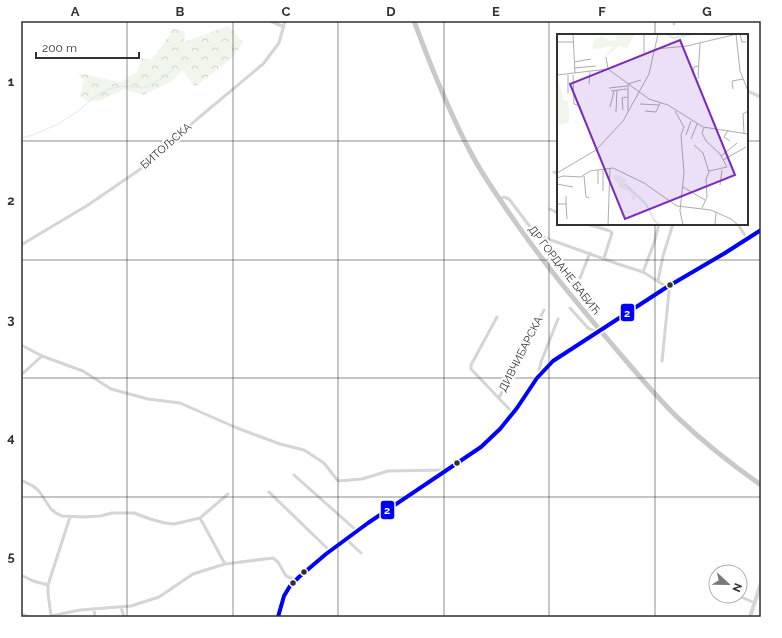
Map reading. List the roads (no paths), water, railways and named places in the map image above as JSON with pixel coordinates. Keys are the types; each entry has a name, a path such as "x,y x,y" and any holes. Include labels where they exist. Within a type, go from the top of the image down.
{"main road":[{"name":"ДР ГОРДАНЕ БАБИЋ","path":"414,21 432,70 473,155 500,200 554,276 640,378 676,416 721,456 761,485"},
{"path":"278,617 284,596 296,580 330,551 382,513 464,460 481,447 497,432 513,413 538,377 553,361 667,287 725,254 761,230"}],"street":[{"path":"270,21 284,28"},
{"name":"БИТОЉСКА","path":"21,245 88,205 142,168 196,120 263,64 280,43 286,21"},
{"path":"748,91 761,97"},
{"path":"500,200 504,197 509,199 537,235 643,272 667,287 669,292 662,361"},
{"path":"550,209 557,212"},
{"path":"590,225 612,233 604,258"},
{"path":"643,272 654,243 659,225"},
{"path":"658,282 663,256 673,225"},
{"path":"739,225 747,239"},
{"path":"580,278 590,254"},
{"path":"570,308 588,328 596,332"},
{"name":"ДИВЧИБАРСКА","path":"499,398 544,310"},
{"path":"497,318 471,365 471,369 513,413"},
{"path":"538,377 541,362 558,319"},
{"path":"21,345 42,356 83,371 110,389 148,399 180,403 280,444 304,450 324,463 338,481 362,479 388,471 447,470"},
{"path":"21,375 42,356"},
{"path":"294,475 357,531"},
{"path":"21,480 39,491 51,509 56,513 62,516 70,517 100,516 122,512 134,513 165,523 174,524 200,518 228,494"},
{"path":"269,492 330,551"},
{"path":"51,616 48,586 70,517"},
{"path":"200,518 225,564"},
{"path":"346,539 361,553"},
{"path":"46,617 80,610 131,606 159,596 193,574 225,564 273,558 278,562 286,576 296,580"},
{"path":"21,575 32,581 48,586"},
{"path":"750,617 761,583"},
{"path":"748,600 755,603"},
{"path":"122,607 124,617"},
{"path":"94,609 95,617"},
{"path":"21,614 30,617"}],"waterway":[{"path":"21,138 33,135 58,124 77,112 93,98 109,89 124,86 143,88 161,79 172,71"}]}
